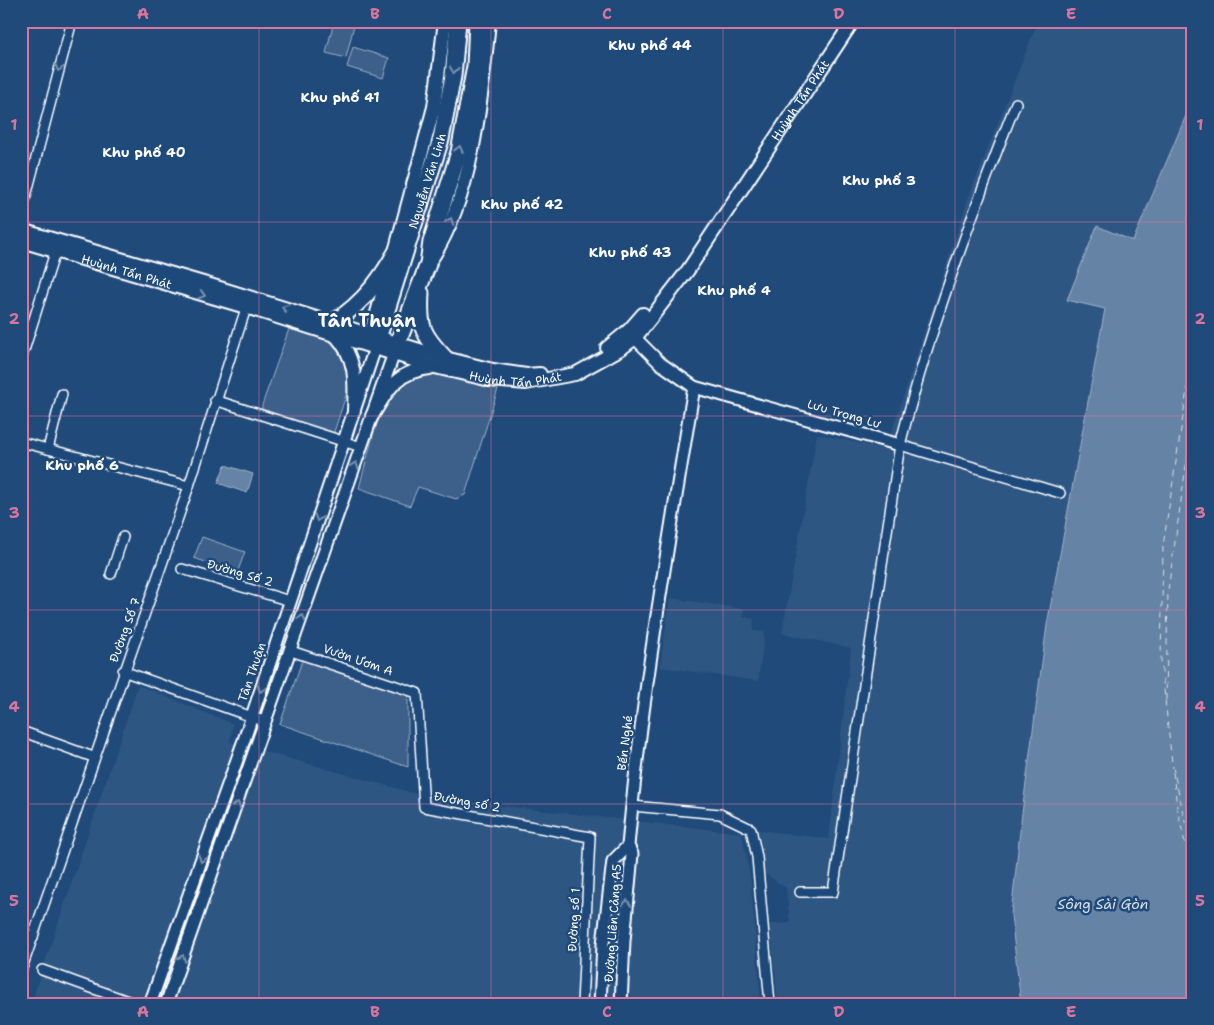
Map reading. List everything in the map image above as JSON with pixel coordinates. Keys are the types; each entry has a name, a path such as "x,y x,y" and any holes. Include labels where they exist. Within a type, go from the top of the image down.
{"highway":[{"name":"Nguyễn Văn Linh","path":"375,340 441,139 453,76 458,21"},
{"name":"Nguyễn Văn Linh","path":"395,348 425,271 431,242 459,152 468,108 475,57 477,21"},
{"path":"475,57 487,41"},
{"path":"333,330 348,313 366,298 392,260 420,207 415,184"},
{"path":"425,271 420,319 440,363"}],"main road":[{"name":"Nguyễn Văn Linh","path":"375,340 392,260 415,184 434,107 445,21"},
{"name":"Nguyễn Văn Linh","path":"425,271 441,245 470,156 483,92 489,21"},
{"name":"Huỳnh Tấn Phát","path":"21,230 57,246 248,302 333,330 375,340 440,363 526,375 567,369 632,334 688,270 762,152 832,47 844,22"},
{"name":"Huỳnh Tấn Phát","path":"21,241 57,246"},
{"path":"333,330 347,348 352,362 354,411"},
{"path":"372,416 387,391 402,376 415,369 440,363"}],"street":[{"path":"21,215 72,21"},
{"path":"800,892 833,892 900,444 917,376 976,202 1016,103"},
{"path":"21,360 57,246"},
{"name":"Đường Số 7","path":"21,971 189,486 248,302"},
{"name":"Lưu Trọng Lư","path":"632,334 660,363 694,387 900,444 1060,493"},
{"name":"Tân Thuận","path":"150,1004 271,659 344,442 375,340"},
{"path":"166,1004 395,348"},
{"name":"Bến Nghé","path":"632,806 656,609 694,387"},
{"path":"48,449 62,394"},
{"path":"216,400 361,447"},
{"path":"21,442 189,486"},
{"path":"111,574 123,537"},
{"name":"Đường Số 2","path":"182,569 290,601"},
{"name":"Vườn Ươm A","path":"290,651 417,693"},
{"path":"271,659 286,664"},
{"path":"124,670 266,722"},
{"name":"Đường số 2","path":"417,693 424,807 590,837"},
{"path":"21,731 94,757"},
{"path":"632,806 720,814 751,828 757,857 770,1004"},
{"name":"Đường Liên Cảng A5","path":"621,1004 624,941 632,854 628,846 632,806"},
{"name":"Đường số 1","path":"582,1004 590,837"},
{"name":"Đường Liên Cảng A5","path":"600,1004 603,944 613,861 628,846"},
{"path":"21,933 33,937"},
{"path":"42,970 136,1004"},
{"path":"103,1003 106,994"}],"shaded area":[{"path":"334,21 355,21 346,58 326,53"},
{"path":"1038,21 1182,21 1181,24 1193,28 1193,99 1133,241 1068,300 1105,309 1047,625 1022,813 1011,915 1021,1004 778,1004 770,924 790,923 786,888 761,871 759,830 829,839 851,648 782,633 817,434 886,449 969,196"},
{"path":"353,47 389,58 383,78 347,67"},
{"path":"289,329 337,342 345,348 350,383 333,435 262,413 262,405"},
{"path":"436,371 498,389 465,495 456,499 418,487 410,506 359,488 374,432 386,401 411,375"},
{"path":"202,537 245,552 237,573 194,558"},
{"path":"670,598 744,609 743,617 754,619 753,631 765,632 758,681 660,667"},
{"path":"303,658 408,695 408,767 280,724"},
{"path":"138,685 233,724 230,742 431,798 742,833 751,883 761,1004 31,1004"}],"water":[{"name":"Sông Sài Gòn","path":"1193,99 1193,1004 1021,1004 1011,915 1022,813 1047,625 1105,309 1067,300 1097,226 1133,241"},
{"path":"225,465 253,474 247,493 218,483"}],"ferry route":[{"path":"1193,351 1163,546 1161,662 1172,763 1193,858"},
{"path":"1166,700 1168,590 1193,418"},
{"path":"1173,772 1177,807 1193,879"}],"district":[{"name":"Khu phố 44","path":"650,45"},
{"name":"Khu phố 41","path":"340,97"},
{"name":"Khu phố 40","path":"144,152"},
{"name":"Khu phố 3","path":"879,180"},
{"name":"Khu phố 42","path":"522,204"},
{"name":"Khu phố 43","path":"630,252"},
{"name":"Khu phố 4","path":"734,290"},
{"name":"Tân Thuận","path":"367,321"},
{"name":"Khu phố 6","path":"82,465"}]}
